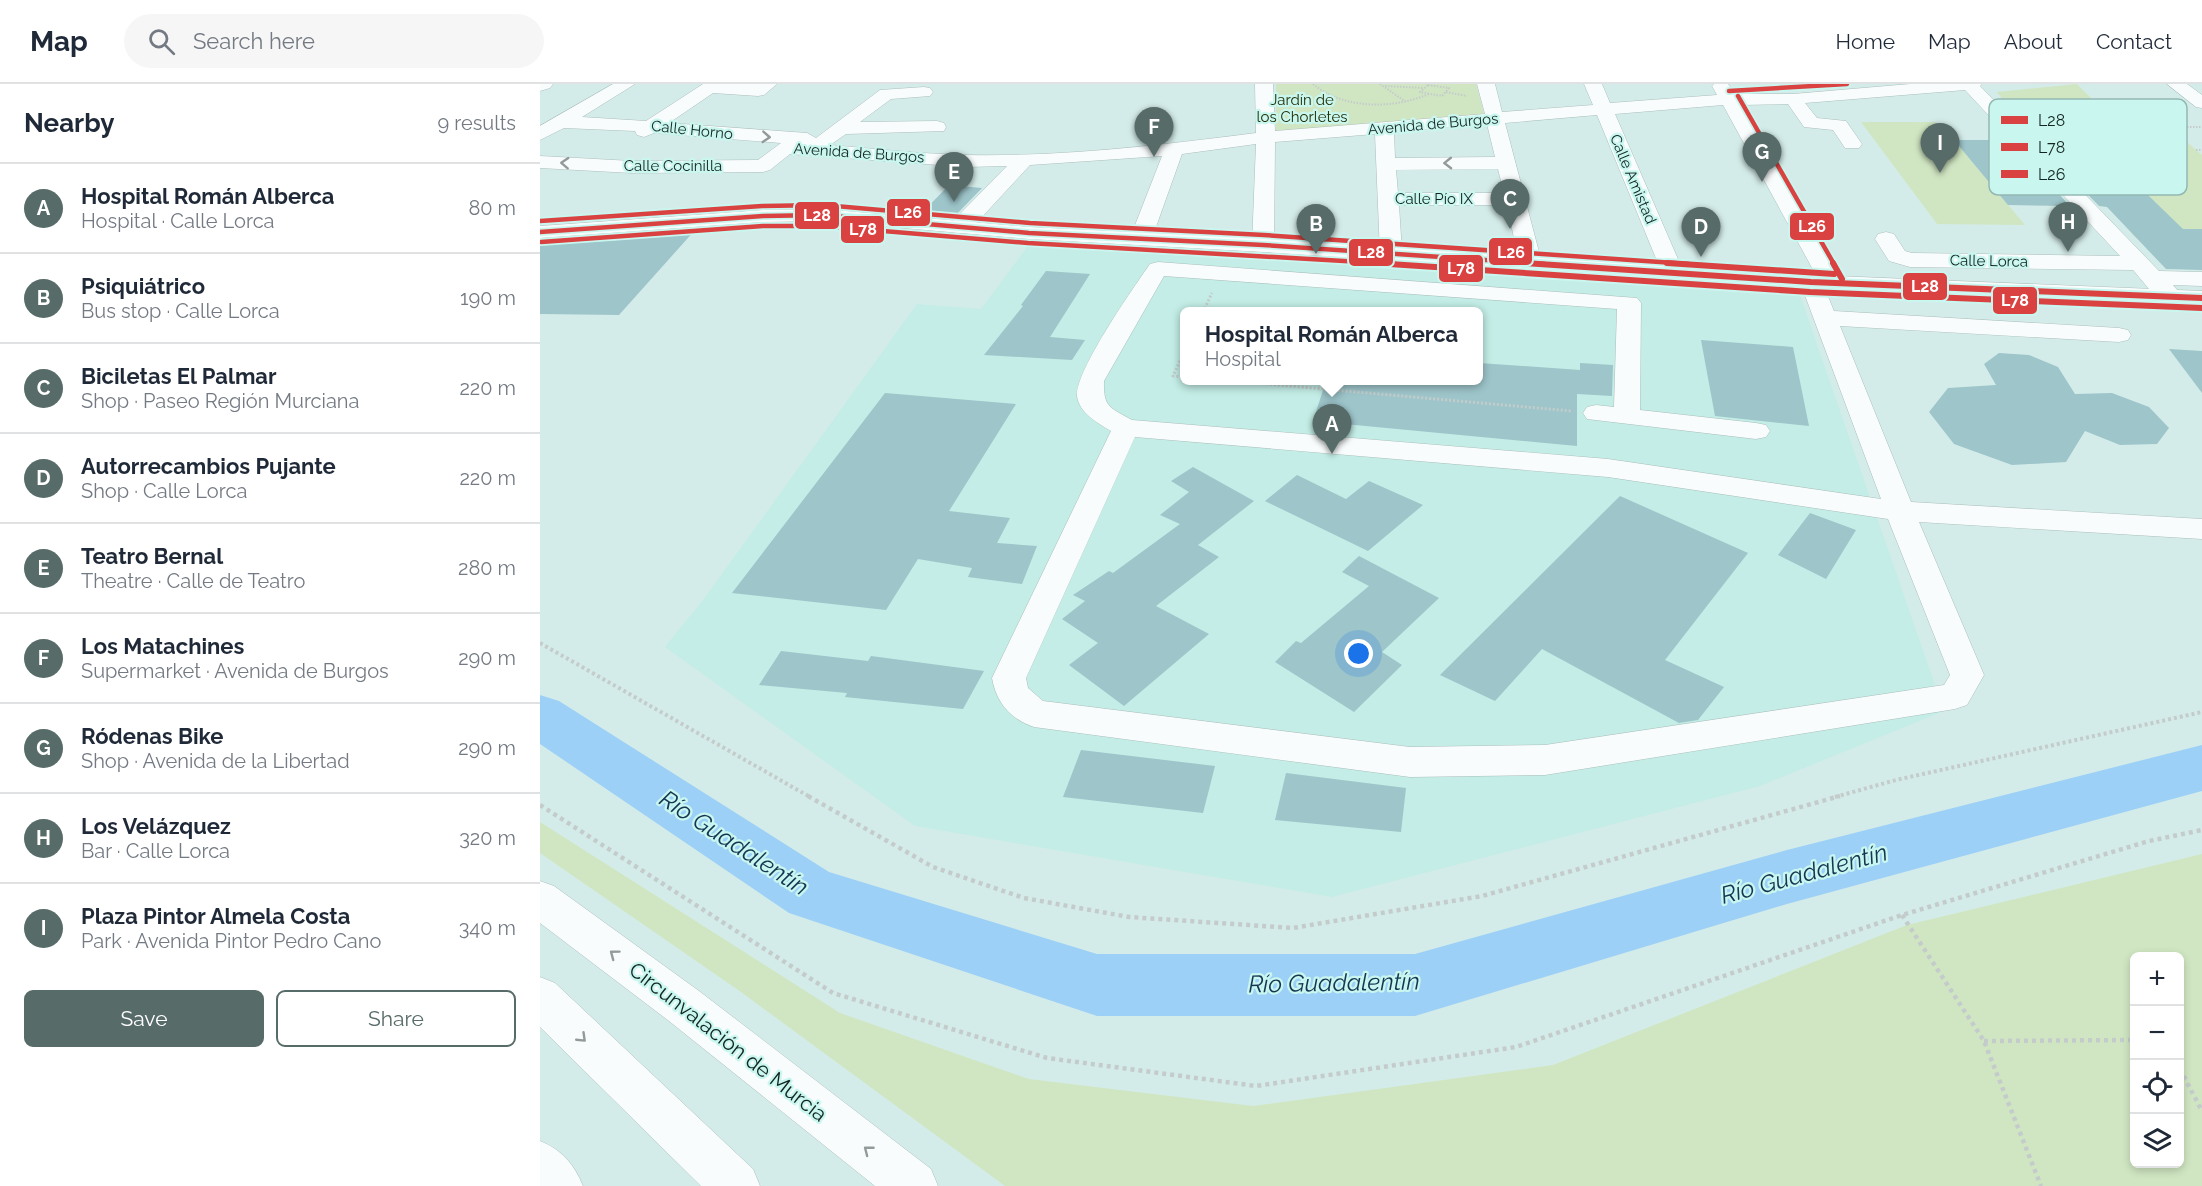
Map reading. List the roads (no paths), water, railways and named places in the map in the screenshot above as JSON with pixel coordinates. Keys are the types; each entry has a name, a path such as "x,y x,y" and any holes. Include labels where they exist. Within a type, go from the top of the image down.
{"main road":[{"path":"540,86 544,84"},
{"path":"540,134 626,84"},
{"path":"596,165 712,86 758,91 768,84"},
{"path":"1263,245 1266,138 1264,84"},
{"path":"1486,84 1516,199 1528,252 1527,263"},
{"name":"Calle Amistad","path":"1593,84 1673,273"},
{"path":"1970,84 1989,104"},
{"name":"Avenida de Burgos","path":"804,145 966,161 1024,160 1266,138 1495,124 1725,92 1799,106 1845,89 1970,84"},
{"path":"2176,84 2202,103"},
{"path":"922,88 938,127 966,161"},
{"name":"Calle Cocinilla","path":"540,162 632,167 764,166 841,128 886,94 922,88"},
{"path":"1126,428 1009,678 1012,694 1034,713 1410,762 1545,760 1955,696 1967,675 1900,512 1826,318 1822,283 1725,92"},
{"path":"1799,106 1828,112"},
{"path":"1799,106 1811,123 1839,125 1852,144"},
{"name":"Calle Horno","path":"561,122 651,126 804,145"},
{"path":"841,128 938,127"},
{"path":"1384,130 1391,254"},
{"path":"1141,238 1174,148"},
{"path":"960,228 1024,160"},
{"path":"1387,164 1507,163"},
{"path":"2075,195 2171,297"},
{"name":"Calle Pío IX","path":"1387,199 1516,199"},
{"name":"Calle Lorca","path":"540,232 763,216 822,215 1029,233 1263,245 1822,283 2202,298"},
{"name":"Calle Lorca","path":"1886,239 1897,256 1910,260 2146,270 2202,279"},
{"path":"1628,416 1629,303 1158,269 1141,293 1091,381 1090,398 1099,411 1126,428 1608,468 1900,512 2202,529"},
{"path":"1826,318 2119,335"},
{"path":"1596,413 1756,431"},
{"name":"Circunvalación de Murcia","path":"540,899 684,1006 914,1186"},
{"path":"540,997 736,1186"},
{"path":"540,1165 559,1186"}],"waterway":[{"name":"Río Guadalentín","path":"540,716 811,894 1097,985 1415,985 1787,877 2202,768"}],"place":[{"name":"Los Matachines","path":"1154,157"},
{"name":"Plaza Pintor Almela Costa","path":"1940,173"},
{"name":"Ródenas Bike","path":"1762,182"},
{"name":"Teatro Bernal","path":"954,202"},
{"name":"Biciletas El Palmar","path":"1510,229"},
{"name":"Los Velázquez","path":"2068,252"},
{"name":"Psiquiátrico","path":"1316,254"},
{"name":"Autorrecambios Pujante","path":"1701,257"},
{"name":"Hospital Román Alberca","path":"1332,454"}],"park label":[{"name":"Jardín de los Chorletes","path":"1302,108"}]}
